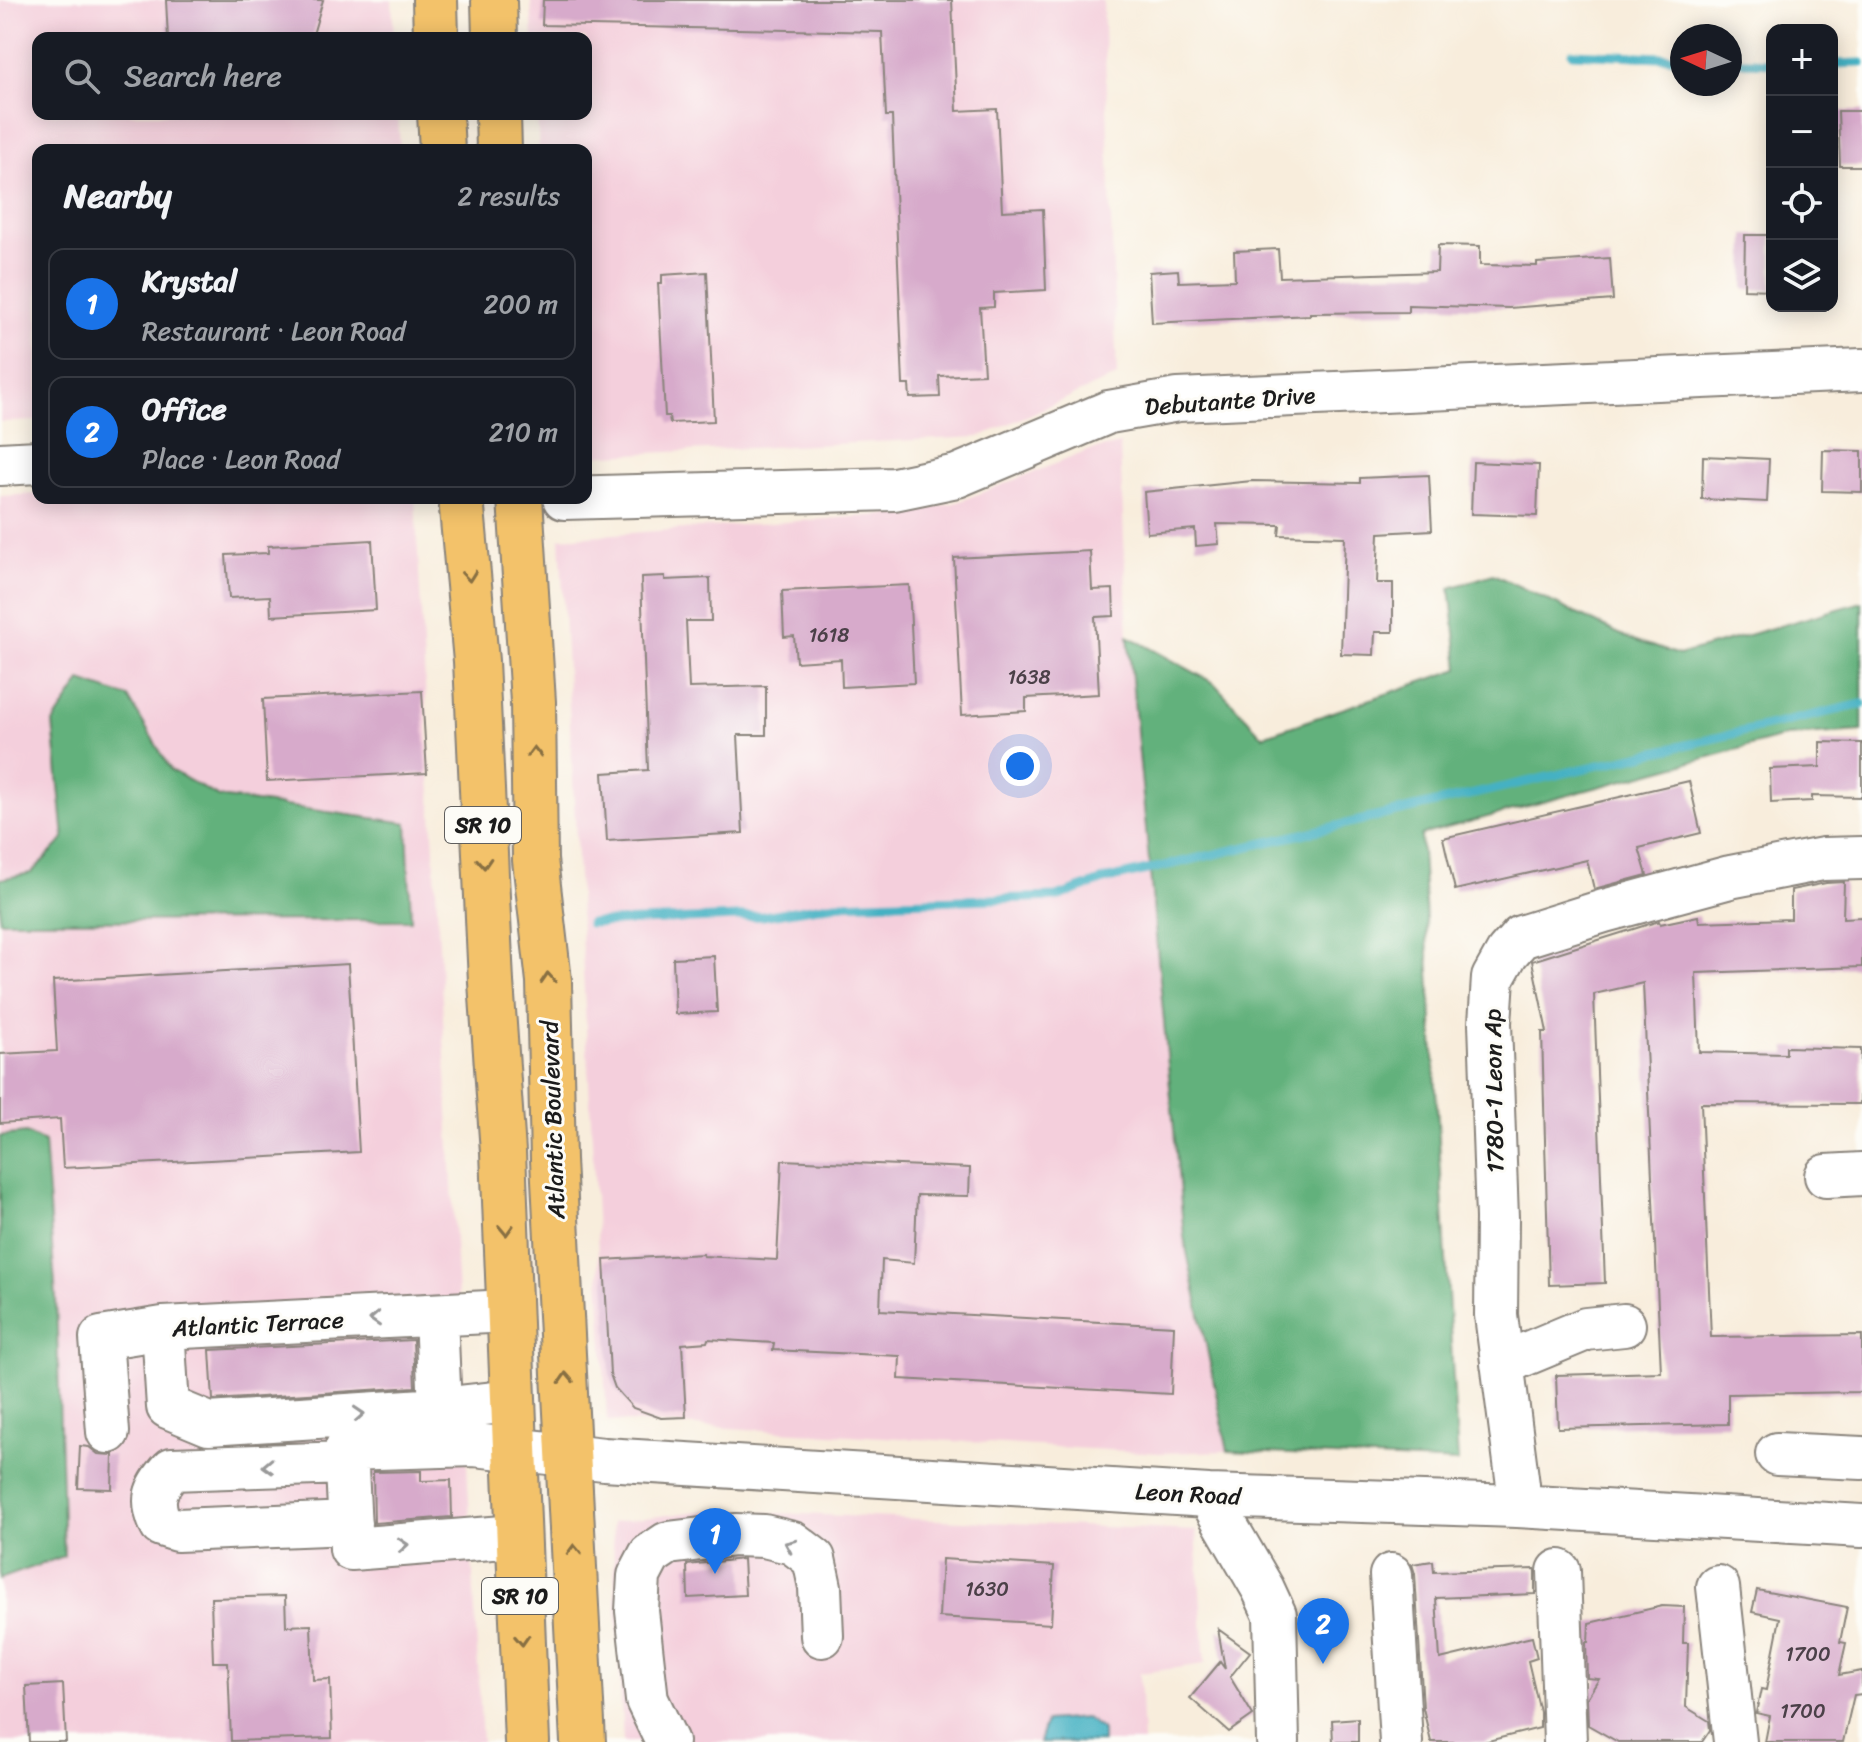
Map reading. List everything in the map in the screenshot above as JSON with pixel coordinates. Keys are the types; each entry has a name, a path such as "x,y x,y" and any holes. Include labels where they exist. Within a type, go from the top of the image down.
{"highway":[{"path":"435,0 436,32"},
{"path":"494,0 495,32"},
{"path":"440,120 442,144"},
{"path":"498,120 499,144"},
{"name":"SR 10","path":"462,504 476,661 491,982 503,1152 527,1742"},
{"name":"Atlantic Boulevard","path":"520,504 533,702 535,860 549,981 553,1160 571,1456 583,1742"}],"street":[{"name":"Debutante Drive","path":"592,497 894,489 957,476 1109,412 1178,400 1862,370"},
{"path":"0,464 32,462"},
{"name":"1780-1 Leon Ap","path":"1517,1506 1518,1485 1496,1315 1497,1218 1490,1023 1493,978 1507,953 1521,937 1730,877 1823,859 1862,858"},
{"name":"Atlantic Terrace","path":"108,1432 101,1338 163,1328 509,1311"},
{"path":"436,1316 440,1409"},
{"path":"1502,1364 1586,1329 1624,1325"},
{"path":"163,1328 172,1469 159,1484 153,1507 161,1525 177,1530 350,1523"},
{"path":"168,1407 209,1424 440,1409 512,1401"},
{"name":"Leon Road","path":"346,1463 346,1449 474,1445 571,1456 1209,1496 1517,1506 1862,1526"},
{"path":"1777,1454 1862,1458"},
{"path":"172,1469 346,1463 351,1549 517,1536"},
{"path":"1209,1496 1275,1615 1278,1742"},
{"path":"667,1742 647,1700 637,1611 639,1576 650,1555 668,1543 735,1535 764,1536 793,1543 814,1559 820,1587 822,1636"},
{"path":"1559,1571 1565,1742"},
{"path":"1391,1575 1401,1742"},
{"path":"1718,1587 1735,1742"}],"shaded area":[{"path":"0,0 392,0 394,32 32,32 32,120 398,120 400,144 32,144 32,421 0,422"},
{"path":"531,0 1103,0 1117,376 979,437 592,456 592,144 539,144 537,120 592,120 592,32 533,32"},
{"path":"1120,444 1128,636 1184,1237 1228,1451 1160,1453 607,1421 560,538 910,513 958,502 1088,451"},
{"path":"32,494 32,504 415,504 482,1742 0,1742 0,496"},
{"path":"708,1510 1196,1531 1205,1664 1140,1673 1143,1742 623,1742 612,1522"}],"green space":[{"path":"1493,574 1630,639 1679,655 1862,602 1862,731 1787,736 1421,835 1458,1462 1228,1451 1184,1237 1128,636 1214,683 1263,736 1459,669 1450,588"},
{"path":"81,681 128,697 171,770 219,797 407,823 411,920 0,921 0,879 31,873 64,839 53,723"},
{"path":"26,1133 44,1142 56,1297 64,1556 0,1579 0,1136"}],"water":[{"path":"1086,1718 1102,1729 1102,1742 1039,1742 1046,1721"}],"building":[{"path":"166,0 323,0 314,32 168,32"},
{"path":"543,0 952,0 957,111 997,109 1002,211 1043,209 1046,290 994,293 994,307 980,308 984,374 939,376 940,397 910,398 909,385 903,385 892,116 886,116 882,32 542,25"},
{"path":"1838,111 1862,111 1862,166 1840,166"},
{"path":"1745,235 1766,235 1766,290 1744,289"},
{"path":"1438,245 1480,246 1480,265 1537,266 1537,263 1610,258 1613,300 1509,308 1408,305 1408,312 1310,313 1152,323 1149,272 1178,270 1179,282 1235,280 1234,251 1278,249 1280,277 1437,272"},
{"path":"707,272 714,421 670,423 669,416 665,416 658,283 662,283 662,275"},
{"path":"1823,450 1862,451 1862,492 1822,491"},
{"path":"1703,456 1769,459 1767,502 1702,499"},
{"path":"1473,462 1539,465 1537,516 1471,514"},
{"path":"1429,475 1432,530 1379,533 1377,583 1393,583 1393,632 1375,632 1374,655 1341,654 1345,537 1279,535 1280,525 1217,524 1219,544 1196,546 1195,529 1147,533 1144,492 1252,481 1360,483 1360,478"},
{"path":"372,540 376,610 271,616 270,596 229,598 226,555 268,553 268,546"},
{"path":"1090,551 1092,590 1113,589 1114,616 1095,617 1099,694 1026,698 1026,711 962,715 954,558"},
{"path":"665,576 665,580 710,578 711,621 686,621 689,688 766,686 766,735 738,735 743,833 607,841 603,773 648,770 641,577"},
{"path":"909,585 914,683 842,687 841,659 796,662 794,636 784,637 782,591"},
{"path":"422,691 427,773 267,781 263,699"},
{"path":"1820,742 1862,743 1862,797 1812,796 1812,801 1771,803 1770,769 1820,767"},
{"path":"1689,781 1701,833 1639,848 1647,875 1594,889 1587,860 1455,890 1443,838"},
{"path":"1844,882 1843,918 1862,917 1862,967 1696,973 1699,1052 1786,1054 1786,1047 1861,1049 1860,1104 1701,1103 1711,1337 1862,1335 1862,1392 1728,1394 1728,1424 1558,1428 1556,1375 1661,1372 1643,983 1594,994 1605,1283 1549,1285 1542,1032 1547,1032 1532,961 1659,921 1660,924 1698,916 1699,922 1791,919 1791,890"},
{"path":"714,956 717,1012 675,1014 673,958"},
{"path":"348,964 359,1152 63,1168 60,1119 0,1123 0,1054 57,1051 53,981"},
{"path":"782,1160 970,1168 969,1196 917,1195 914,1263 882,1260 880,1310 1174,1326 1171,1394 899,1379 900,1356 773,1350 774,1343 708,1339 707,1342 682,1344 686,1417 661,1418 633,1408 615,1388 610,1374 604,1260 703,1254 777,1260"},
{"path":"413,1340 415,1387 213,1400 210,1350"},
{"path":"80,1446 89,1447 98,1454 113,1455 112,1489 78,1488"},
{"path":"421,1471 421,1481 451,1480 452,1517 374,1523 373,1472"},
{"path":"743,1559 745,1595 688,1598 687,1565"},
{"path":"942,1559 1054,1566 1051,1624 939,1617"},
{"path":"1433,1561 1434,1572 1535,1569 1535,1594 1436,1598 1440,1659 1532,1637 1537,1658 1528,1661 1540,1712 1540,1728 1484,1742 1431,1742 1423,1708 1412,1564"},
{"path":"1757,1590 1847,1607 1840,1642 1846,1643 1839,1675 1862,1671 1862,1694 1854,1695 1843,1742 1765,1742 1770,1716 1756,1713 1761,1689 1766,1690 1780,1618 1752,1612"},
{"path":"285,1596 286,1626 311,1625 313,1680 330,1679 332,1738 231,1741 228,1662 213,1662 211,1598"},
{"path":"1662,1606 1684,1607 1683,1643 1688,1643 1686,1707 1709,1721 1710,1730 1702,1742 1618,1742 1588,1725 1587,1698 1599,1679 1587,1678 1589,1623"},
{"path":"1218,1629 1250,1652 1230,1677 1253,1715 1229,1732 1190,1698 1220,1662 1225,1669"},
{"path":"63,1684 66,1742 29,1742 26,1686"},
{"path":"1358,1718 1358,1742 1333,1742 1332,1720"}],"waterway":[{"path":"1572,53 1670,57"},
{"path":"1742,62 1766,63"},
{"path":"1838,64 1862,63"},
{"path":"590,923 763,916 836,904 1057,897 1104,880 1862,704"}],"place":[{"name":"Krystal","path":"715,1574"},
{"name":"Office","path":"1323,1664"}]}
